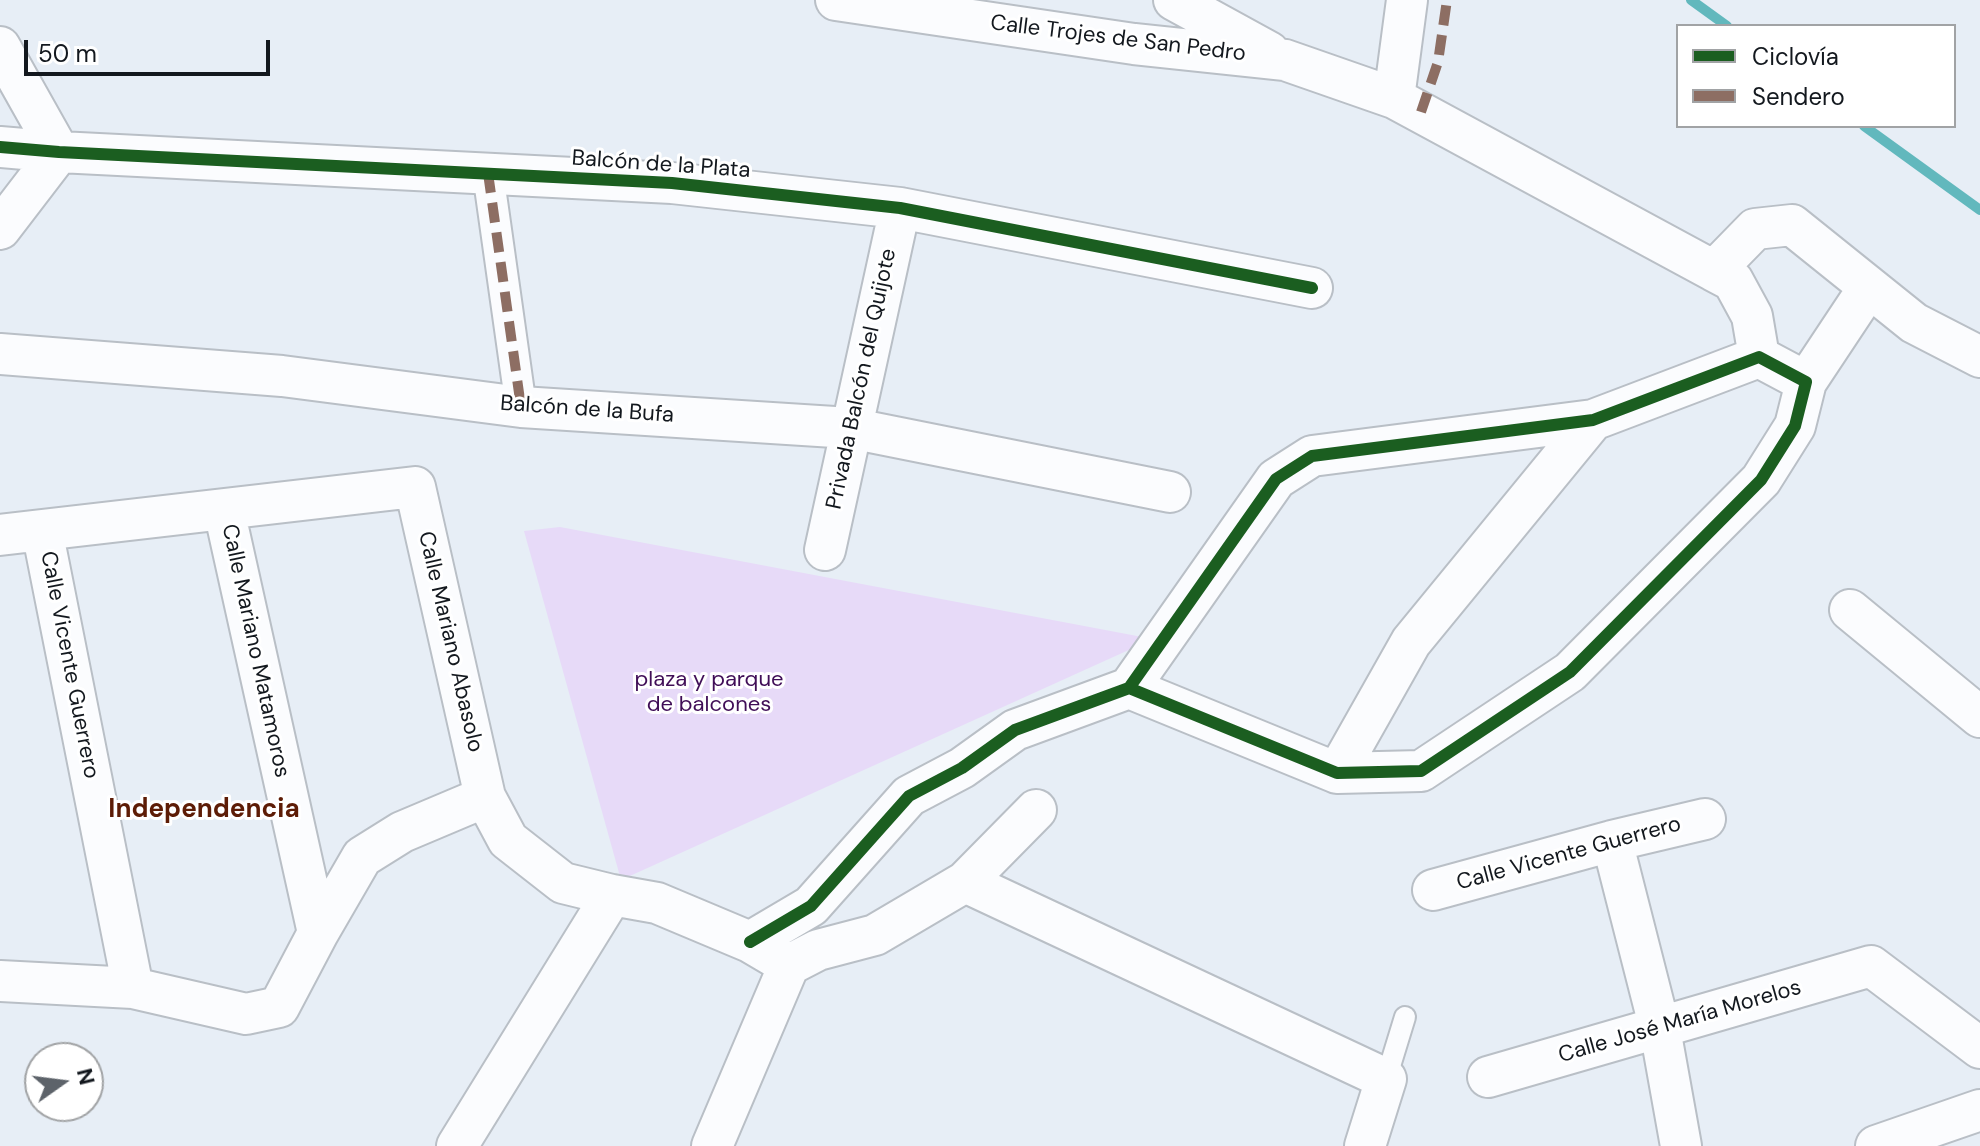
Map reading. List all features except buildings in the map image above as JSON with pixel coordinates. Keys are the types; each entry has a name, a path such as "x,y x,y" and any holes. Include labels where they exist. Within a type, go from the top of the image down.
{"street":[{"name":"Calle Trojes de San Pedro","path":"836,0 1134,44 1285,60 1394,98 1733,281 1752,316 1759,357"},
{"path":"1174,0 1285,60"},
{"path":"1394,98 1407,0"},
{"path":"0,47 59,152 0,229"},
{"name":"Balcón de la Plata","path":"0,147 672,183 900,208 1312,288"},
{"path":"488,173 521,407"},
{"name":"Privada Balcón del Quijote","path":"825,550 900,208"},
{"path":"1714,271 1755,229 1792,225 1914,323 1980,357"},
{"path":"1129,688 1337,773 1421,771 1570,672 1761,480 1795,426 1806,382 1869,287"},
{"name":"Balcón de la Bufa","path":"0,354 282,376 521,407 850,428 1170,492"},
{"path":"750,942 811,906 909,796 962,768 1015,730 1129,688 1276,479 1312,456 1593,420 1759,357 1806,382"},
{"path":"1337,773 1411,642 1593,420"},
{"name":"Calle Mariano Abasolo","path":"224,510 415,487 485,797 508,840 563,883 657,903 750,942 789,965"},
{"path":"0,535 224,510"},
{"name":"Calle Mariano Matamoros","path":"224,510 318,933"},
{"name":"Calle Vicente Guerrero","path":"42,530 133,988"},
{"path":"1850,610 1980,717"},
{"path":"0,981 133,988 246,1014 279,1007 362,857 402,832 485,797"},
{"path":"712,1146 789,965 818,950 875,935 965,882 1036,810"},
{"name":"Calle Vicente Guerrero","path":"1433,890 1705,819"},
{"path":"1612,841 1660,1029 1681,1146"},
{"path":"965,882 1386,1079 1365,1146"},
{"path":"457,1146 612,895"},
{"name":"Calle José María Morelos","path":"1488,1077 1871,966 1980,1048"},
{"path":"1876,1146 1980,1110"}],"lane":[{"path":"1386,1079 1405,1017"}],"green space":[{"name":"plaza y parque de balcones","path":"560,527 1153,639 621,880 524,531"}],"waterway":[{"path":"1691,0 1724,24"},
{"path":"1867,128 1980,210"}],"marked path":[{"path":"1421,112 1438,62 1447,0"},
{"path":"488,173 521,407"}],"cycle path":[{"path":"0,147 672,183 900,208 1312,288"},
{"path":"750,942 811,906 909,796 962,768 1015,730 1129,688 1276,479 1312,456 1593,420 1759,357 1806,382 1795,426 1761,480 1570,672 1421,771 1337,773 1129,688"}],"district":[{"name":"Independencia","path":"204,810"}]}
